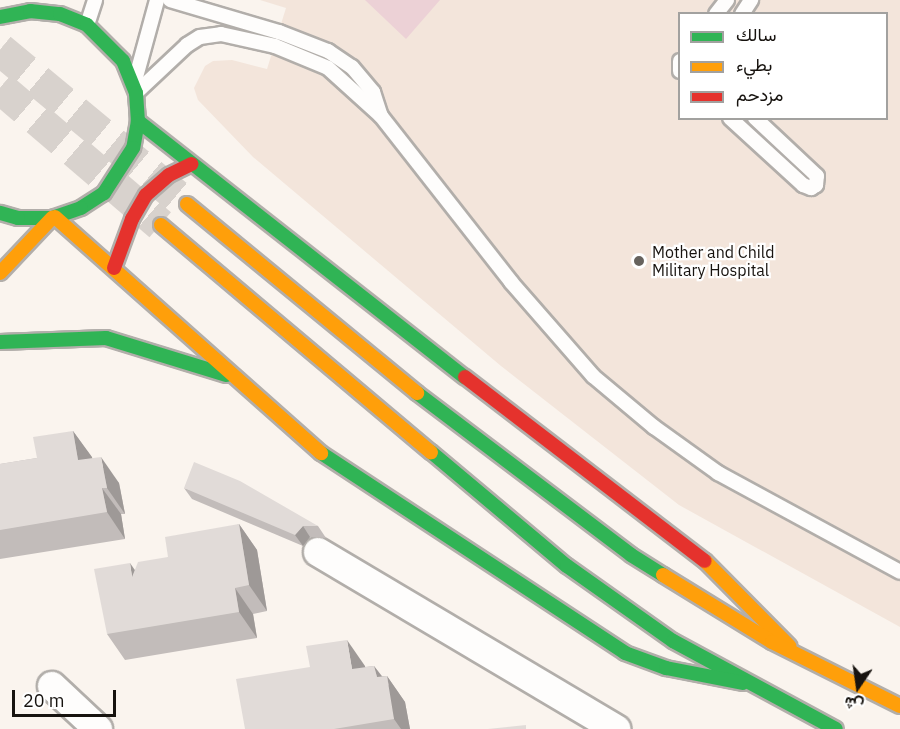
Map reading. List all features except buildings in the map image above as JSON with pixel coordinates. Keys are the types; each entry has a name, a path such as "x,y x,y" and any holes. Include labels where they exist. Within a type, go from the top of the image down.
{"main road":[{"path":"0,16 30,11 60,14 87,25 123,61 135,89 138,121 133,148 110,186 81,208 54,218 18,218 0,213"},
{"path":"138,121 716,569 796,654"},
{"path":"114,268 132,219 146,195 169,175 192,164"},
{"path":"187,204 420,395 631,555 796,654 900,705"},
{"path":"54,218 114,268 329,460 625,653 666,668 756,685"},
{"path":"0,273 54,218"},
{"path":"161,225 567,566 673,641 836,729"},
{"path":"0,342 106,338 238,379"}],"street":[{"path":"318,552 616,729"},
{"path":"52,686 98,729"}],"lane":[{"path":"87,25 95,0"},
{"path":"135,89 157,0"},
{"path":"170,0 279,32 328,51 352,67 373,92 381,116"},
{"path":"718,12 727,0"},
{"path":"135,89 187,45 200,37 221,34 314,60 333,72 381,116 511,282 593,376 654,428 718,472 900,572"},
{"path":"732,120 803,185 811,188 816,185 817,176 757,120"}],"shaded area":[{"name":"Mother and Child Military Hospital","path":"260,0 900,0 900,627 679,505 501,366 253,157 198,100 194,88 205,66 213,61 232,60 267,69 286,8"},
{"path":"365,0 440,0 406,39"}],"tunnel":[{"path":"0,49 183,201"},
{"path":"0,87 160,224"}],"traffic: fast":[{"path":"0,17 30,11 60,14 87,25 123,61 136,93 138,121 133,148 104,193 81,208 52,218 18,218 0,213"},
{"path":"138,121 465,377"},
{"path":"0,342 106,338 226,375"},
{"path":"417,393 631,555 663,575"},
{"path":"431,452 567,566 673,641 836,729"},
{"path":"321,453 625,653 666,668 743,683"}],"traffic: slow":[{"path":"187,204 417,393"},
{"path":"55,217 321,453"},
{"path":"0,273 52,218"},
{"path":"161,225 431,452"},
{"path":"705,561 789,646"},
{"path":"663,575 772,642 900,706"}],"traffic: jam":[{"path":"114,268 132,219 146,195 169,175 192,164"},
{"path":"465,377 705,561"}],"place":[{"name":"Mother and Child Military Hospital","path":"639,261"}]}
